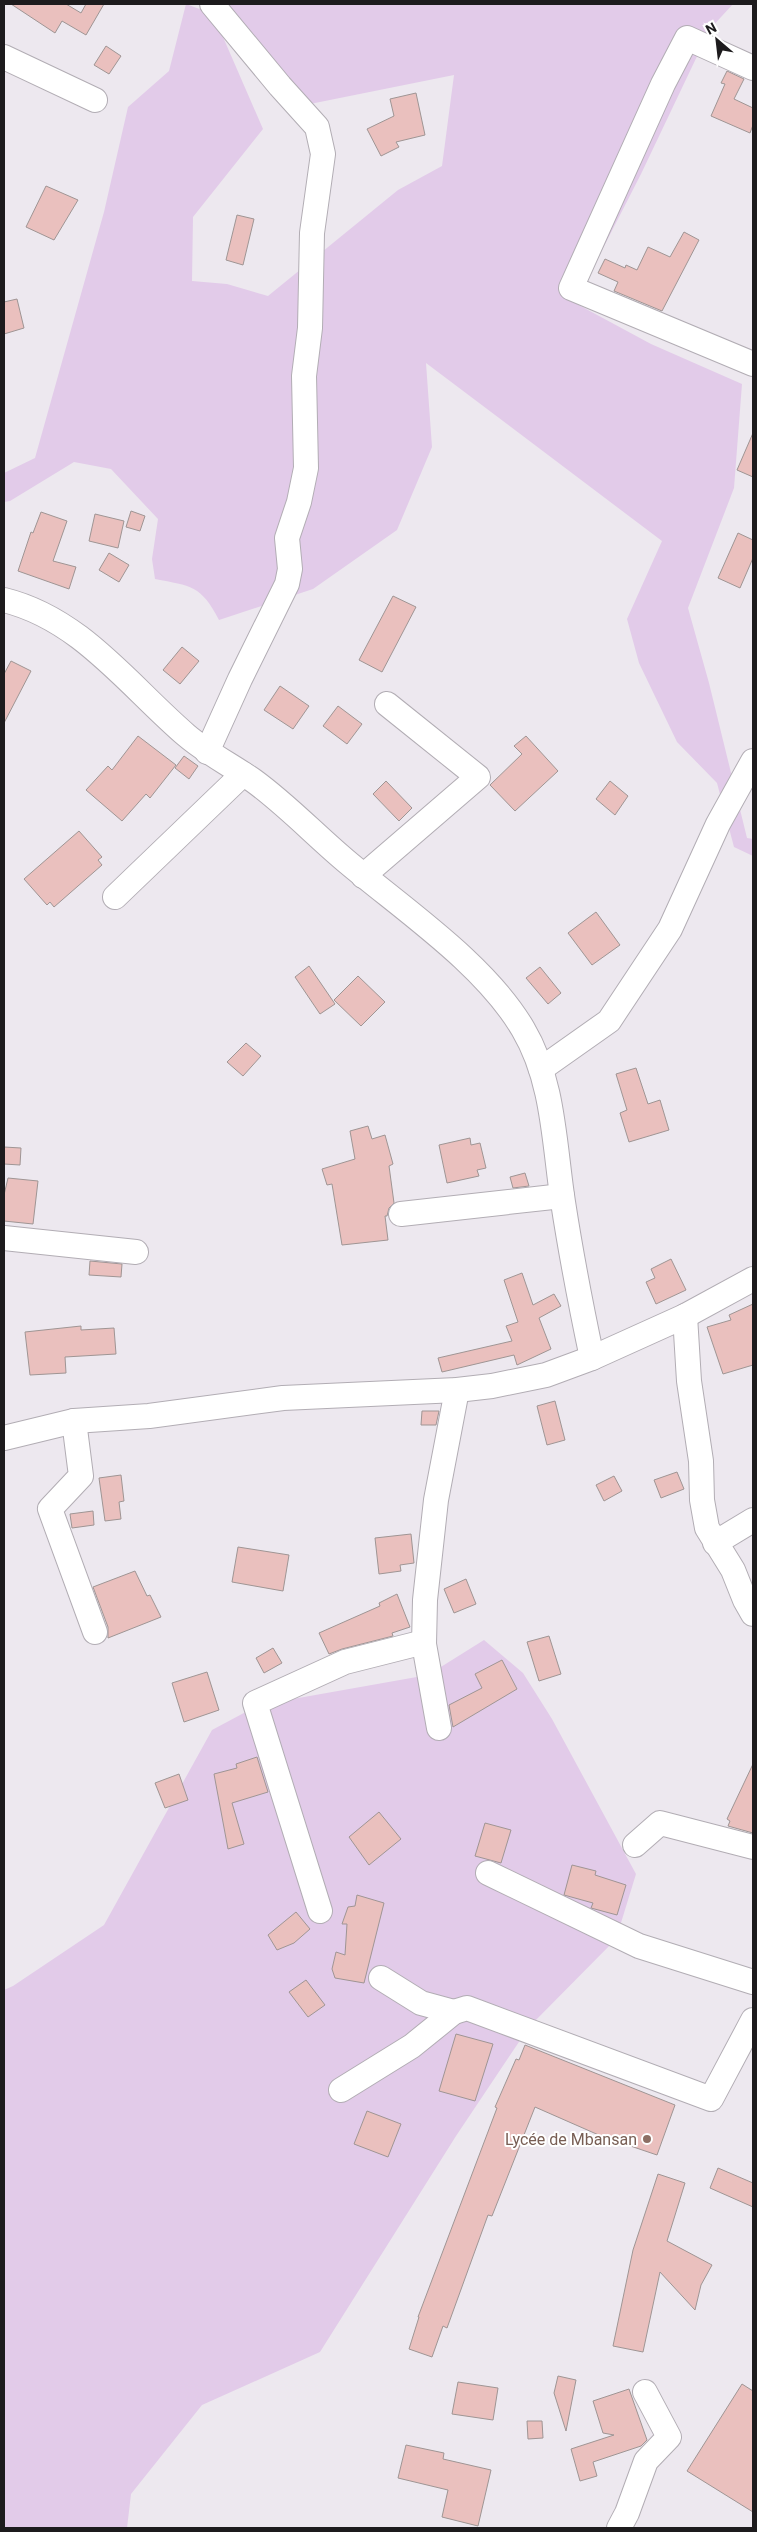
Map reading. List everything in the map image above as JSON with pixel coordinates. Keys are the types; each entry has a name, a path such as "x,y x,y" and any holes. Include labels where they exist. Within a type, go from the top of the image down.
{"street":[{"path":"207,752 240,679 287,584 290,568 287,538 299,502 306,468 304,376 310,328 312,233 323,154 317,127 280,86 212,4"},
{"path":"753,68 687,38 663,84 571,288 753,364"},
{"path":"4,57 94,100"},
{"path":"4,600 48,617 80,636 186,735 207,752 254,781 363,876 454,950 501,997 524,1030 540,1069 552,1116 562,1196 592,1358"},
{"path":"363,876 478,777 387,704"},
{"path":"540,1069 609,1021 670,929 718,824 753,761"},
{"path":"115,897 243,774"},
{"path":"401,1214 562,1196"},
{"path":"4,1238 136,1252"},
{"path":"4,1438 74,1421 149,1416 283,1398 457,1390 492,1386 546,1375 592,1358 685,1316 753,1279"},
{"path":"685,1316 689,1381 701,1461 702,1500 707,1528 733,1570 753,1614"},
{"path":"439,1728 424,1642 425,1600 434,1519 457,1390"},
{"path":"74,1421 80,1476 50,1509 95,1632"},
{"path":"715,1543 753,1520"},
{"path":"320,1911 255,1704 345,1662 424,1642"},
{"path":"635,1845 660,1822 753,1847"},
{"path":"488,1873 639,1946 753,1982"},
{"path":"381,1978 421,2003 454,2012"},
{"path":"341,2090 412,2046 454,2012 467,2008 480,2011 540,2036 711,2099 753,2020"},
{"path":"619,2528 627,2513 646,2461 669,2437 644,2392"}],"shaded area":[{"path":"186,4 213,14 263,129 193,217 192,281 227,284 268,296 398,190 442,166 454,75 305,105 223,4 733,4 710,29 641,174 575,303 651,344 742,384 734,488 688,608 709,683 747,838 753,839 753,856 734,847 717,783 677,742 639,663 627,619 662,541 426,363 432,447 397,530 313,589 219,620 213,608 194,589 178,583 155,579 152,559 158,519 111,469 74,462 10,501 4,502 4,473 35,458 104,212 128,107 169,71"},
{"path":"484,1640 523,1673 552,1719 636,1874 616,1939 529,2027 456,2136 320,2352 202,2405 131,2494 127,2528 4,2528 4,1990 13,1986 104,1925 212,1730 259,1705 428,1675"}],"building":[{"path":"11,4 66,4 81,13 86,4 104,4 86,35 62,21 55,33"},
{"path":"106,46 121,56 109,74 94,65"},
{"path":"727,71 744,79 734,99 753,108 753,125 750,133 711,116 725,84 721,83"},
{"path":"416,93 425,135 396,142 399,147 381,156 367,129 394,116 390,99"},
{"path":"46,186 78,200 54,240 26,227"},
{"path":"237,215 254,219 243,265 226,260"},
{"path":"684,232 699,240 662,311 614,291 618,282 598,273 605,259 625,268 626,265 637,270 648,247 670,257"},
{"path":"17,299 24,328 4,334 4,302"},
{"path":"753,433 753,477 737,470"},
{"path":"131,511 145,516 140,531 126,527"},
{"path":"41,512 67,521 53,561 76,567 69,589 18,571 31,532 33,533"},
{"path":"95,514 124,521 118,548 89,541"},
{"path":"738,533 753,540 753,558 740,588 718,578"},
{"path":"109,553 129,565 119,582 99,570"},
{"path":"393,596 416,607 382,672 359,660"},
{"path":"182,647 199,661 180,684 163,670"},
{"path":"11,661 31,671 4,723 4,674"},
{"path":"280,686 309,706 293,729 264,710"},
{"path":"338,706 362,724 347,744 323,726"},
{"path":"138,736 176,765 150,798 146,794 122,821 86,790 108,766 112,770"},
{"path":"526,736 558,771 515,811 490,785 522,754 514,746"},
{"path":"184,756 198,766 189,779 175,768"},
{"path":"386,781 412,808 399,821 373,794"},
{"path":"610,781 628,796 615,815 596,799"},
{"path":"79,831 102,857 98,860 102,865 54,907 50,902 47,905 24,879"},
{"path":"596,912 620,945 592,965 568,933"},
{"path":"309,966 335,1004 320,1014 295,977"},
{"path":"540,967 561,993 548,1004 526,978"},
{"path":"358,976 385,1002 361,1026 334,1000"},
{"path":"246,1043 261,1056 243,1076 227,1062"},
{"path":"636,1068 648,1104 660,1100 669,1130 629,1142 620,1113 627,1110 616,1074"},
{"path":"368,1126 372,1139 385,1135 393,1164 389,1166 394,1203 389,1208 387,1216 385,1216 388,1240 342,1245 332,1184 327,1185 322,1169 355,1159 350,1131"},
{"path":"470,1138 471,1145 480,1143 486,1168 477,1170 479,1176 447,1183 439,1145"},
{"path":"4,1147 21,1148 20,1165 4,1164"},
{"path":"525,1173 529,1186 513,1188 510,1177"},
{"path":"8,1178 38,1181 33,1224 4,1221 4,1195"},
{"path":"671,1259 686,1290 656,1304 646,1282 655,1278 651,1269"},
{"path":"90,1261 122,1264 121,1277 89,1275"},
{"path":"522,1273 533,1305 554,1294 561,1306 539,1318 551,1349 517,1365 514,1355 442,1372 438,1358 512,1341 506,1326 518,1322 504,1280"},
{"path":"753,1304 753,1365 723,1374 707,1327 731,1320 729,1315"},
{"path":"81,1326 81,1330 114,1328 116,1354 65,1357 66,1373 30,1375 25,1332"},
{"path":"555,1401 565,1440 547,1445 537,1406"},
{"path":"422,1411 439,1411 436,1425 421,1425"},
{"path":"677,1472 684,1489 661,1498 654,1480"},
{"path":"121,1475 124,1501 119,1502 121,1519 105,1521 99,1478"},
{"path":"614,1476 622,1491 604,1501 596,1485"},
{"path":"93,1511 94,1525 72,1528 70,1514"},
{"path":"411,1534 414,1563 400,1565 401,1571 379,1574 375,1538"},
{"path":"238,1547 289,1555 283,1591 232,1582"},
{"path":"135,1571 147,1596 150,1595 161,1617 108,1638 108,1627 93,1587"},
{"path":"466,1579 476,1604 454,1613 444,1589"},
{"path":"397,1594 410,1627 392,1633 393,1636 329,1654 319,1633 380,1606 379,1603"},
{"path":"549,1636 561,1674 539,1681 527,1642"},
{"path":"273,1648 282,1663 264,1673 256,1658"},
{"path":"502,1660 517,1689 453,1727 449,1705 482,1688 475,1674"},
{"path":"207,1672 219,1710 184,1722 172,1683"},
{"path":"257,1757 268,1792 232,1803 244,1844 228,1849 214,1774 237,1768 236,1764"},
{"path":"753,1764 753,1833 728,1826 730,1821 727,1819"},
{"path":"179,1774 188,1800 165,1808 155,1783"},
{"path":"379,1812 401,1839 369,1865 349,1837"},
{"path":"485,1823 511,1830 501,1863 475,1856"},
{"path":"572,1865 596,1871 595,1875 626,1885 617,1915 591,1908 593,1903 564,1895"},
{"path":"357,1895 384,1903 364,1983 335,1978 332,1969 336,1952 345,1955 347,1924 342,1924 348,1907 355,1906"},
{"path":"296,1912 310,1929 294,1943 277,1950 268,1935"},
{"path":"306,1980 325,2005 308,2017 289,1992"},
{"path":"456,2034 493,2044 475,2101 439,2091"},
{"path":"525,2045 675,2105 657,2155 601,2136 535,2107 492,2216 488,2215 447,2328 443,2326 432,2357 409,2349 418,2317 497,2108 495,2107 516,2059 519,2060"},
{"path":"367,2111 401,2124 388,2157 354,2144"},
{"path":"718,2168 753,2183 753,2207 710,2188"},
{"path":"658,2174 685,2183 667,2241 712,2265 701,2285 695,2310 660,2272 643,2352 613,2346 633,2250"},
{"path":"558,2376 576,2380 566,2431 554,2393"},
{"path":"458,2382 498,2388 493,2420 452,2414"},
{"path":"742,2384 753,2391 753,2512 687,2471"},
{"path":"629,2389 647,2440 641,2446 593,2462 597,2476 580,2481 571,2449 614,2435 603,2433 593,2401"},
{"path":"527,2421 542,2421 543,2438 528,2439"},
{"path":"406,2445 444,2453 443,2459 491,2470 478,2526 442,2517 448,2490 398,2478"}],"place":[{"name":"Lycée de Mbansan","path":"647,2139"}]}
